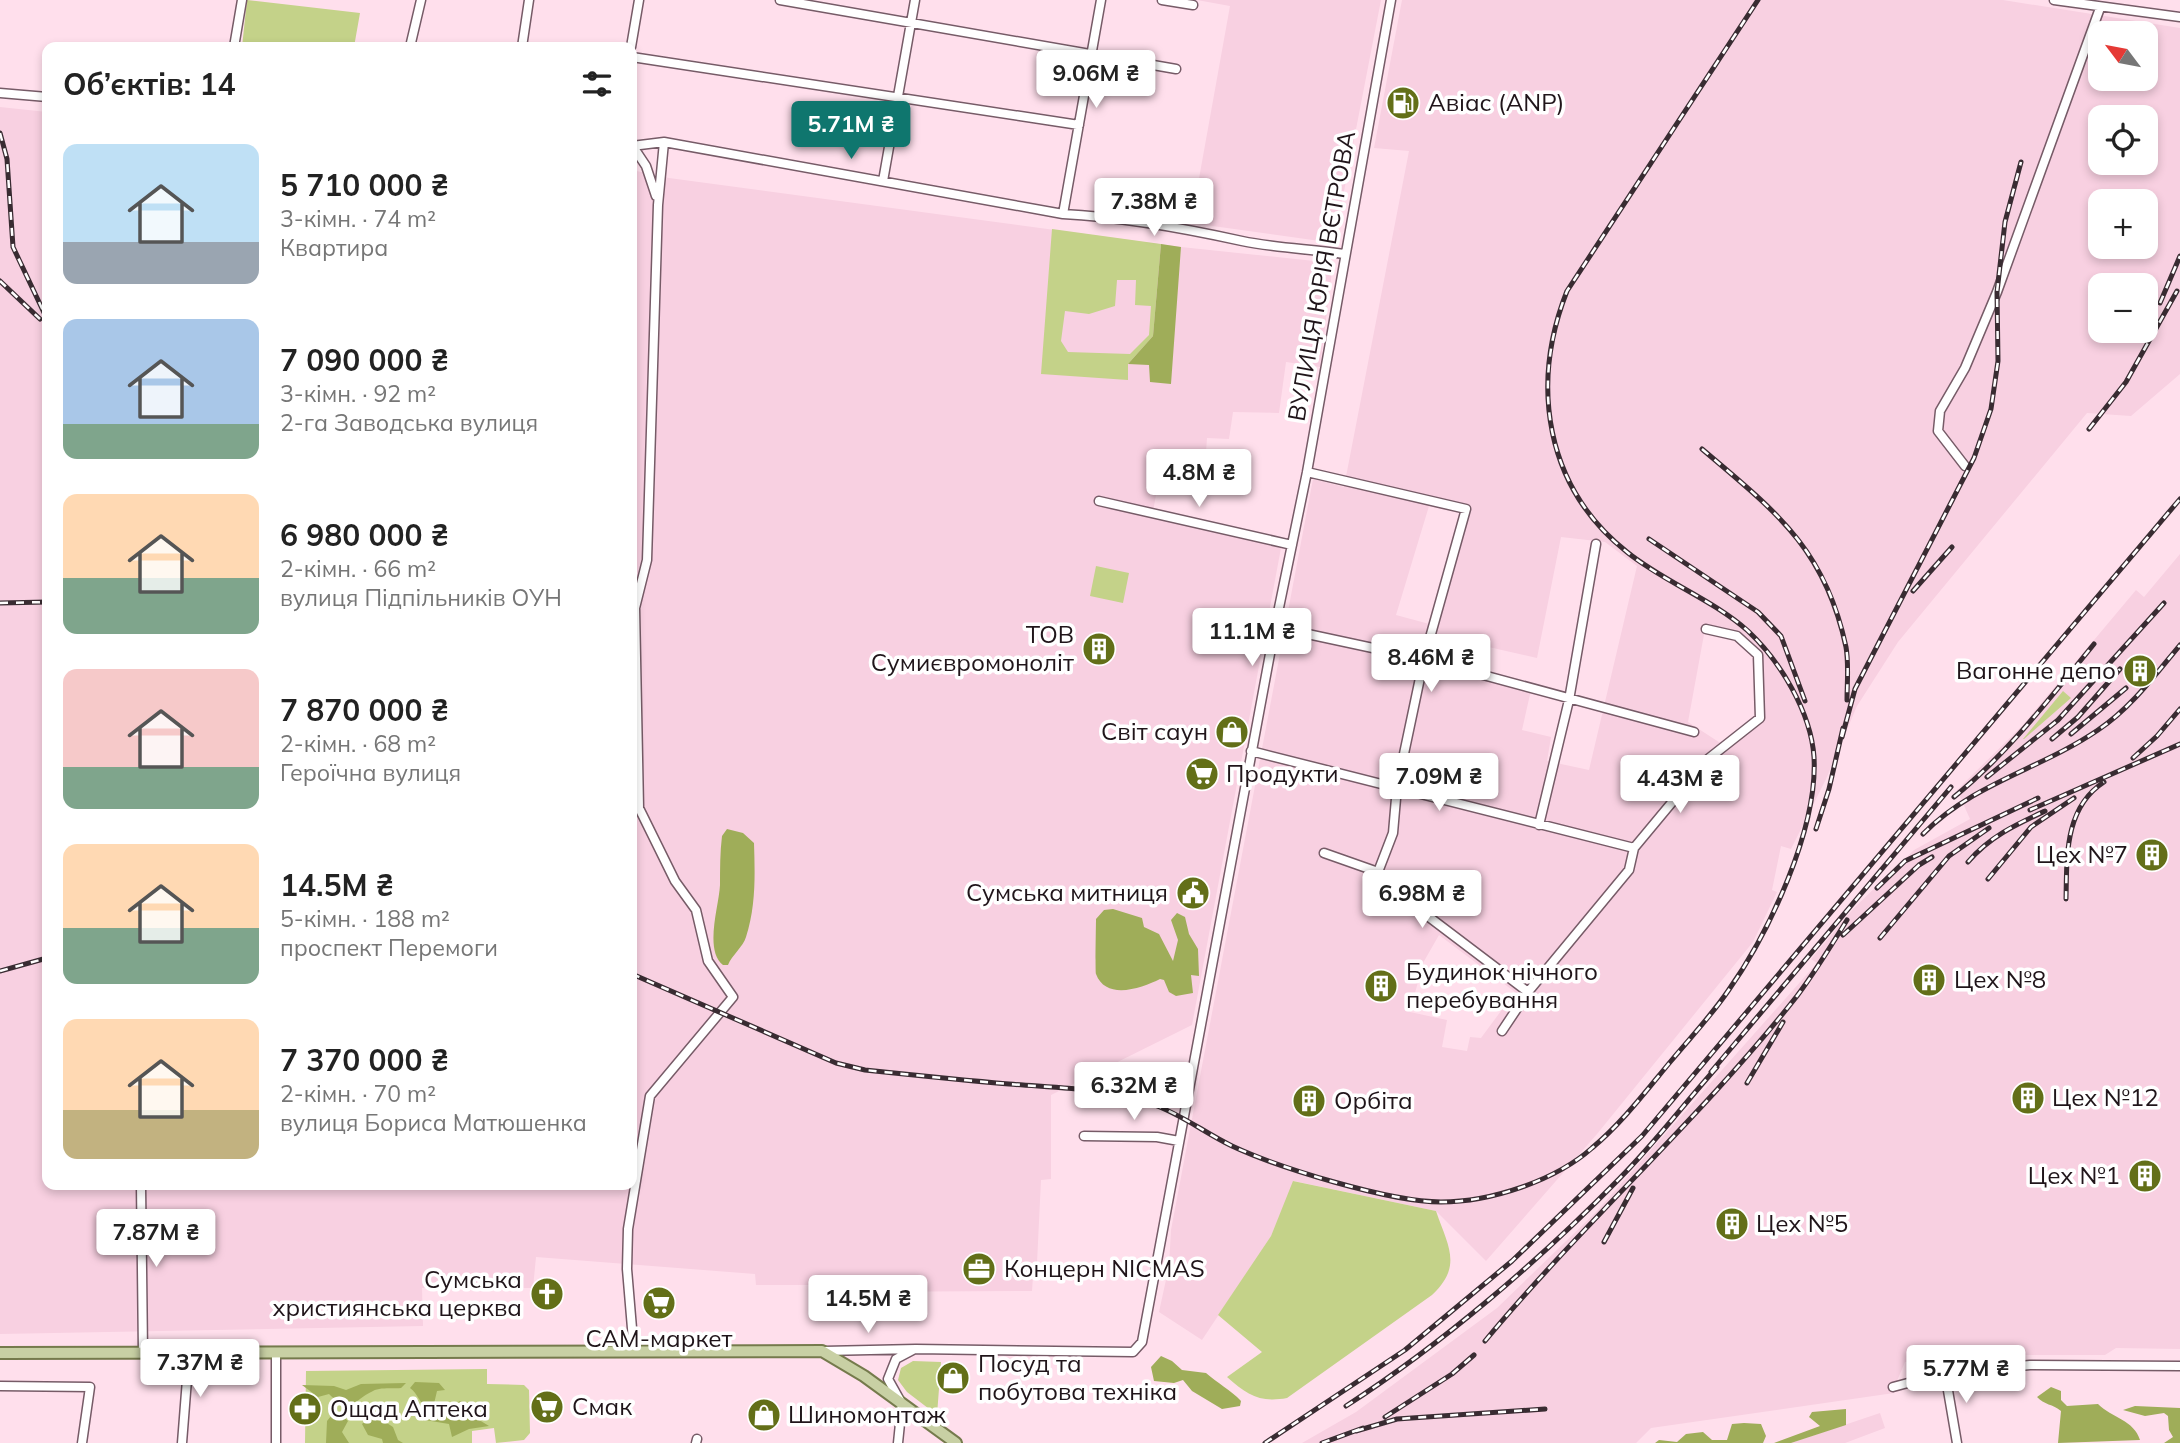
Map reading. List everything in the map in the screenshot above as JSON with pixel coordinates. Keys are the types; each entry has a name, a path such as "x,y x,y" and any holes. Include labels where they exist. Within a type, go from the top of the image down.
{"main road":[{"path":"0,1353 822,1351 956,1443"}],"street":[{"path":"235,42 242,0"},
{"path":"411,42 421,0"},
{"path":"523,42 529,0"},
{"path":"632,42 639,0"},
{"path":"780,0 1176,69"},
{"path":"883,181 915,0"},
{"path":"1063,214 1101,0"},
{"path":"1162,0 1193,5"},
{"name":"ВУЛИЦЯ ЮРІЯ ВЄТРОВА","path":"916,1349 1133,1352 1142,1342 1251,751 1307,472 1391,0"},
{"path":"2054,0 2180,17"},
{"path":"1965,466 1938,431 1940,411 1965,368 1997,292 2100,8"},
{"path":"637,58 1079,125"},
{"path":"0,93 42,97"},
{"path":"637,145 664,142 1063,214 1088,214 1233,237 1240,241 1344,254"},
{"path":"637,600 647,560 658,205 664,142"},
{"path":"637,153 646,166 658,205"},
{"path":"1307,472 1466,509 1424,659 1397,787 1393,833 1378,872"},
{"path":"1099,501 1292,545"},
{"path":"1539,825 1569,700 1596,544"},
{"path":"1275,626 1424,659 1694,732"},
{"path":"1502,1031 1528,992 1629,870 1634,848 1708,759 1760,718 1758,655 1737,636 1706,629"},
{"path":"637,708 639,808 675,881 696,909 708,961 733,996 650,1096 637,1175"},
{"path":"1251,751 1634,848"},
{"path":"1324,853 1378,872 1396,892 1528,992"},
{"path":"1084,1136 1157,1136 1179,1141"},
{"path":"141,1190 143,1353"},
{"path":"634,1190 628,1229 627,1269 634,1352"},
{"path":"822,1351 916,1349"},
{"path":"898,1443 902,1404 888,1379 896,1359 916,1349"},
{"path":"182,1443 189,1353"},
{"path":"276,1353 276,1443"},
{"path":"1894,1387 1945,1373 2030,1365 2180,1366"},
{"path":"1945,1373 1957,1443"},
{"path":"0,1386 90,1387 82,1443"}],"shaded area":[{"path":"1197,0 1381,0 1334,243 1191,223 1230,6"},
{"path":"1402,0 2003,0 2136,21 2088,21 2088,91 2158,91 2158,25 2180,28 2180,374 2131,416 2087,413 1898,642 1857,706 1826,779 1791,849 1781,846 1772,890 1777,892 1753,942 1597,1134 1486,1261 1436,1211 1294,1181 1271,1236 1202,1340 1159,1312 1169,1266 1171,1230 1313,479 1344,487 1409,151 1374,148","holes":["1429,506 1464,514 1433,625 1396,615","1561,537 1605,542 1637,566 1589,770 1547,761 1551,737 1522,730 1531,690 1424,659 1431,634 1537,658","1705,629 1737,636 1758,656 1760,718 1725,746 1688,722","1439,935 1515,992 1481,1038 1470,1037 1467,1051 1442,1047 1447,1020 1410,1012 1423,963"]},
{"path":"0,107 42,111 42,1190 637,1190 637,171 669,178 1181,247 1333,263 1320,367 1286,362 1279,413 1233,412 1229,439 1207,438 1205,467 1162,462 1152,517 1281,548 1192,1025 1051,1095 1051,1179 1041,1180 1037,1263 1047,1264 1047,1276 1033,1276 1032,1291 835,1292 829,1304 829,1285 756,1285 755,1274 536,1257 533,1288 422,1288 423,1326 0,1334"},
{"path":"2180,554 2180,1349 2116,1348 2105,1355 2014,1355 1984,1349 1905,1362 1897,1381 1893,1383 1894,1393 1651,1428 1636,1443 1302,1443 1356,1412 1497,1308 1595,1213 1817,963 1811,959 1853,909 1914,850 1970,819 1957,790 2022,726 2136,590 2144,597"},
{"path":"1880,1413 1885,1428 1845,1443 1791,1443"}],"green space":[{"path":"247,0 360,13 355,42 243,42"},
{"path":"1052,229 1161,244 1153,336 1128,364 1128,380 1041,374","holes":["1117,280 1136,280 1135,305 1151,306 1149,335 1130,354 1068,352 1061,341 1065,311 1089,314 1115,306"]},
{"path":"1161,244 1181,247 1171,384 1150,382 1149,365 1128,364 1153,336"},
{"path":"1096,566 1129,573 1123,603 1090,596"},
{"path":"2063,691 2071,698 2023,739"},
{"path":"727,829 743,833 754,843 755,879 752,914 746,937 728,965 723,965 717,958 713,939 720,885 722,836"},
{"path":"1113,909 1142,918 1144,927 1159,934 1173,961 1178,940 1171,920 1177,913 1185,917 1189,934 1198,949 1199,976 1191,975 1193,993 1176,996 1169,992 1164,980 1160,979 1125,990 1116,990 1101,982 1096,974 1096,919 1104,910"},
{"path":"1293,1181 1436,1211 1448,1245 1450,1265 1442,1284 1432,1295 1287,1398 1261,1398 1241,1389 1227,1377 1262,1352 1218,1315 1271,1236"},
{"path":"1161,1356 1182,1370 1206,1373 1237,1397 1241,1401 1240,1406 1222,1409 1192,1391 1183,1380 1174,1383 1154,1381 1151,1367"},
{"path":"913,1361 941,1362 937,1415 907,1392 898,1380 901,1368"},
{"path":"487,1369 487,1384 524,1385 529,1390 530,1433 524,1440 496,1443 494,1428 472,1431 472,1443 305,1443 306,1371"},
{"path":"415,1382 439,1383 445,1390 437,1391 433,1408 427,1409 410,1388"},
{"path":"406,1383 401,1388 376,1390 348,1405 329,1394 318,1397 302,1385 334,1386 346,1390 361,1384"},
{"path":"2051,1387 2061,1391 2061,1400 2067,1406 2098,1404 2133,1428 2140,1440 2058,1443 2061,1411 2037,1397"},
{"path":"460,1401 480,1405 466,1412 489,1426 469,1429 452,1437 449,1424 419,1419 450,1407"},
{"path":"2135,1406 2180,1408 2180,1443 2164,1443 2173,1437 2169,1430 2168,1416 2164,1413 2145,1416 2123,1410"},
{"path":"1846,1409 1846,1425 1791,1443 1774,1443 1820,1426 1809,1417 1812,1412"},
{"path":"336,1410 348,1421 342,1432 349,1443 326,1443 327,1421"},
{"path":"373,1414 393,1427 398,1440 403,1443 383,1443 382,1439 368,1435 362,1424"},
{"path":"1732,1424 1761,1424 1766,1436 1763,1443 1655,1443 1659,1440 1677,1442 1686,1434 1703,1432 1712,1440 1727,1440"}],"railway":[{"path":"637,976 836,1063 865,1070 1081,1090 1135,1099 1173,1113 1252,1155 1335,1182 1393,1196 1441,1202 1501,1194 1541,1180 1577,1160 1592,1148 1643,1095 1715,1009 1744,967 1788,879 1808,816 1813,785 1812,740 1800,705 1782,672 1748,631 1704,600 1641,563 1599,526 1578,497 1562,466 1552,432 1548,398 1549,362 1567,291 1758,0"},
{"path":"0,133 7,159 13,247 42,308"},
{"path":"1842,737 1855,689 1974,458 1991,409 1998,361 1997,292 2005,222 2021,162"},
{"path":"2160,303 2180,256"},
{"path":"0,281 40,319"},
{"path":"2089,429 2126,382 2177,291"},
{"path":"1702,449 1774,513 1794,534 1810,557 1825,583 1846,647 1847,700"},
{"path":"1265,1443 1405,1350 1512,1261 1642,1136 2180,499"},
{"path":"1649,539 1758,612 1781,636 1805,701"},
{"path":"1913,591 1952,547"},
{"path":"0,603 42,602"},
{"path":"1987,777 2058,720 2164,603"},
{"path":"1954,797 1992,762 2045,705 2094,644"},
{"path":"1923,834 1963,802 2054,756 2098,730 2121,712 2180,645"},
{"path":"2052,739 2078,717 2120,669"},
{"path":"2071,734 2126,688"},
{"path":"2133,758 2180,709"},
{"path":"1816,829 1829,789 1843,728"},
{"path":"2030,810 2180,744"},
{"path":"2066,899 2070,834 2081,805 2104,782"},
{"path":"1711,1072 1951,787"},
{"path":"1877,888 1905,861 2038,798"},
{"path":"1988,879 2031,827 2074,798"},
{"path":"1968,862 1994,839 2045,811"},
{"path":"1880,938 1949,856 1989,828"},
{"path":"1843,935 1919,865 1932,857"},
{"path":"1485,1341 1760,1041 1804,987 1847,920"},
{"path":"0,971 42,959"},
{"path":"1747,1083 1783,1022"},
{"path":"1346,1406 1418,1356 1523,1271 1632,1166 1717,1067"},
{"path":"1604,1242 1633,1188"},
{"path":"1385,1417 1452,1374 1474,1355"},
{"path":"1356,1431 1397,1419 1545,1409"},
{"path":"1322,1443 1363,1428"}],"place":[{"name":"Авіас (ANP)","path":"1403,103"},
{"name":"ТОВ Сумиєвромоноліт","path":"1099,649"},
{"name":"Вагонне депо","path":"2140,671"},
{"name":"Світ саун","path":"1232,732"},
{"name":"Продукти","path":"1202,774"},
{"name":"Цех №7","path":"2152,855"},
{"name":"Сумська митниця","path":"1193,893"},
{"name":"Цех №8","path":"1929,980"},
{"name":"Будинок нічного перебування","path":"1381,986"},
{"name":"Цех №12","path":"2028,1098"},
{"name":"Орбіта","path":"1309,1101"},
{"name":"Цех №1","path":"2145,1176"},
{"name":"Цех №5","path":"1732,1224"},
{"name":"Концерн NICMAS","path":"979,1269"},
{"name":"Сумська християнська церква","path":"547,1294"},
{"name":"САМ-маркет","path":"659,1303"},
{"name":"Посуд та побутова техніка","path":"953,1378"},
{"name":"Смак","path":"547,1407"},
{"name":"Ощад Аптека","path":"305,1409"},
{"name":"Шиномонтаж","path":"764,1415"}]}
